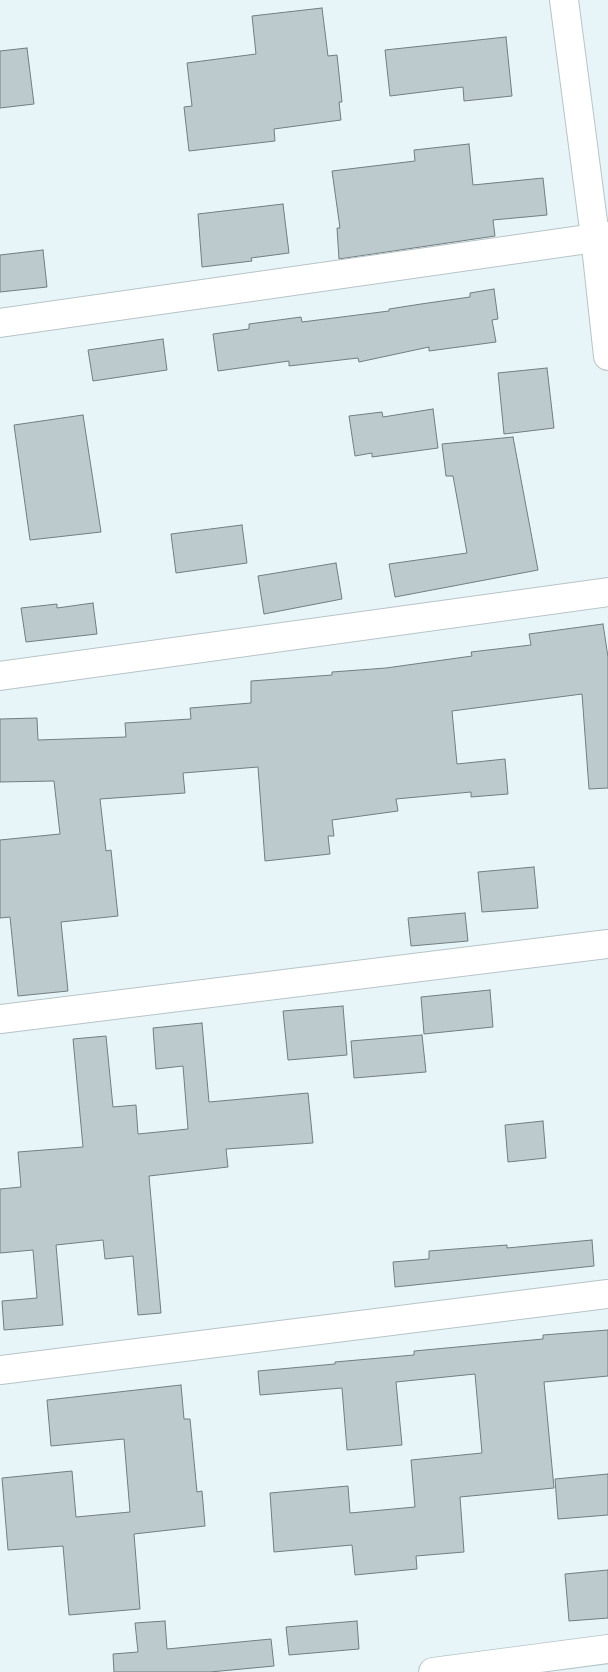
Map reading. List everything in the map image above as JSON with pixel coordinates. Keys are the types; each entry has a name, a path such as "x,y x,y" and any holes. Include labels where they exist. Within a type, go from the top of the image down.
{"street":[{"path":"564,0 602,237 608,356"},
{"path":"0,323 602,237"},
{"path":"0,676 608,592"},
{"path":"0,1019 608,944"},
{"path":"0,1370 608,1294"},
{"path":"434,1672 608,1649"}],"building":[{"path":"322,8 328,56 337,55 342,102 339,102 341,120 274,129 275,141 189,151 184,107 192,106 187,63 256,54 252,16"},
{"path":"506,37 512,96 464,101 463,87 390,96 385,50"},
{"path":"27,48 34,104 0,108 0,51"},
{"path":"469,144 473,185 543,178 547,215 493,220 495,236 339,259 337,228 340,228 332,171 415,161 414,150"},
{"path":"283,204 289,253 251,258 252,261 202,267 198,214"},
{"path":"43,250 47,287 0,292 0,255"},
{"path":"494,289 498,319 492,320 496,342 429,351 429,347 359,362 358,358 289,366 289,361 218,371 213,334 249,329 249,324 301,317 302,322 389,311 389,309 470,297 470,293"},
{"path":"163,339 167,370 93,381 88,350"},
{"path":"547,368 554,428 504,434 498,373"},
{"path":"433,409 438,448 372,457 372,453 355,456 349,416 382,412 383,417"},
{"path":"83,415 101,532 30,540 14,425"},
{"path":"513,437 538,570 395,597 389,564 467,553 453,476 446,476 442,444"},
{"path":"242,525 247,563 176,573 171,534"},
{"path":"336,563 342,599 264,614 258,576"},
{"path":"93,603 97,634 26,642 21,608 57,604 57,608"},
{"path":"603,624 608,657 608,788 589,789 582,694 452,711 457,764 505,759 508,794 471,797 471,792 396,799 398,811 332,820 334,836 328,836 330,854 265,861 258,767 183,773 185,793 100,799 106,851 111,850 118,916 61,922 68,991 18,996 10,917 0,918 0,840 60,834 54,781 0,782 0,719 37,718 38,740 126,737 125,723 191,719 190,708 251,703 251,681 332,675 332,672 386,668 472,656 471,652 531,645 529,634"},
{"path":"534,867 538,908 482,912 478,872"},
{"path":"465,913 468,941 411,946 408,918"},
{"path":"490,990 493,1027 424,1034 421,997"},
{"path":"343,1006 347,1055 288,1060 283,1011"},
{"path":"202,1023 209,1102 308,1093 313,1143 226,1149 228,1167 149,1176 161,1313 138,1315 133,1256 105,1259 103,1240 56,1245 63,1325 4,1330 2,1301 37,1298 33,1250 0,1253 0,1189 21,1187 18,1152 83,1147 73,1039 106,1036 113,1107 136,1105 138,1134 188,1129 183,1066 156,1069 153,1028"},
{"path":"422,1035 426,1072 354,1078 351,1041"},
{"path":"543,1121 546,1158 508,1162 505,1125"},
{"path":"592,1240 594,1266 395,1287 393,1262 429,1259 429,1251 507,1245 507,1248"},
{"path":"608,1330 608,1376 544,1382 554,1488 460,1497 464,1552 416,1556 417,1569 355,1575 352,1545 274,1552 270,1493 348,1486 350,1513 415,1507 411,1460 482,1453 475,1374 396,1382 402,1445 347,1450 342,1388 260,1395 258,1371 414,1355 414,1351 543,1339 543,1335"},
{"path":"181,1385 184,1419 190,1419 197,1492 202,1491 205,1526 134,1534 140,1609 69,1615 63,1546 8,1550 2,1478 72,1471 76,1517 130,1512 124,1439 51,1446 47,1400"},
{"path":"608,1474 608,1515 558,1519 555,1479"},
{"path":"608,1570 608,1618 569,1621 565,1574"},
{"path":"165,1621 167,1649 271,1639 274,1666 210,1672 114,1672 113,1654 138,1652 135,1623"},
{"path":"357,1621 359,1649 289,1655 286,1627"}]}
